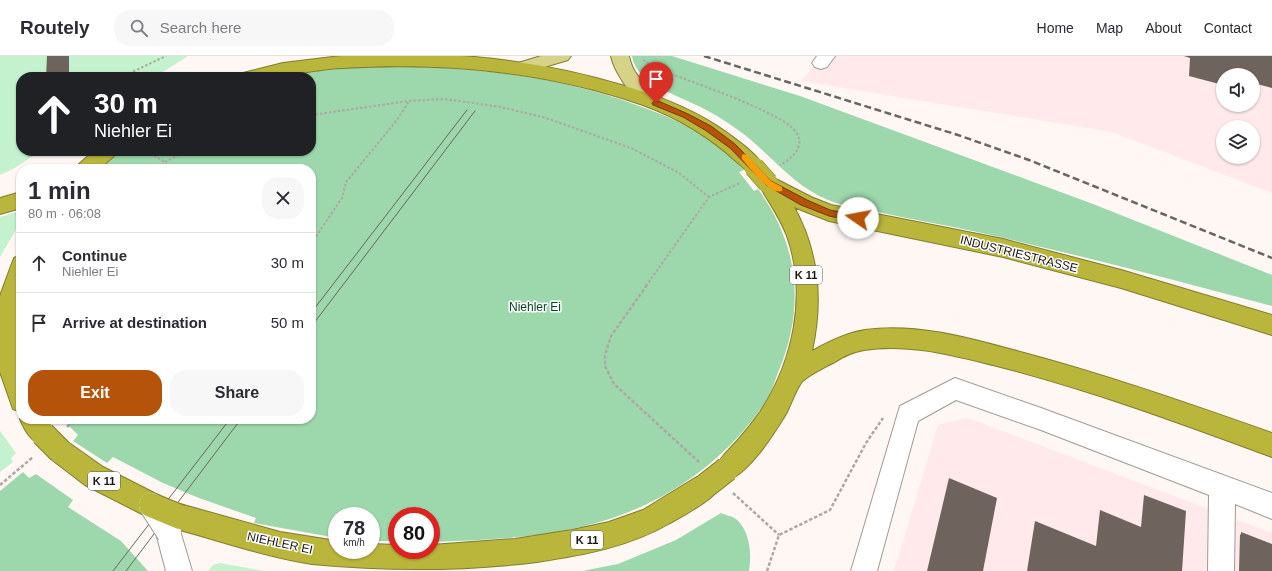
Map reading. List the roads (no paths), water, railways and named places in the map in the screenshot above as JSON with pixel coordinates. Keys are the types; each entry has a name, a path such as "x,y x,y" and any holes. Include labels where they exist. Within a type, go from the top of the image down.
{"highway":[{"name":"NIEHLER EI","path":"175,525 280,545 343,555 400,558 450,564 596,539 644,523 703,476 730,480 743,454 774,413 794,374 803,347 808,296 804,262 797,235 783,205 768,183 733,146 708,128 686,116 656,103 593,82 521,68 443,59 386,59 314,64 269,72"},
{"path":"91,164 101,156"},
{"name":"INDUSTRIESTRASSE","path":"768,183 804,203 829,213 1003,248 1120,279 1272,325"},
{"path":"0,206 16,201"},
{"path":"16,278 11,293 3,352 16,389"},
{"path":"794,374 846,345 863,340 905,339 935,343 1027,364 1086,380 1174,409 1272,445"},
{"name":"K 11","path":"38,426 60,451 94,476 151,505"}],"main road":[{"name":"K 11","path":"521,68 562,56"},
{"name":"K 11","path":"620,56 621,65 628,77 640,91 656,103"}],"street":[{"path":"864,571 908,414 955,389 1041,419 1272,506"},
{"path":"1221,571 1222,487"},
{"path":"151,505 175,525 179,571"}],"tram line":[{"path":"316,306 467,110"},
{"path":"316,320 475,111"},
{"path":"113,571 226,424"},
{"path":"126,571 237,424"}],"railway":[{"path":"704,56 958,135 1029,160 1272,258"}],"park label":[{"name":"Niehler Ei","path":"535,307"}]}
